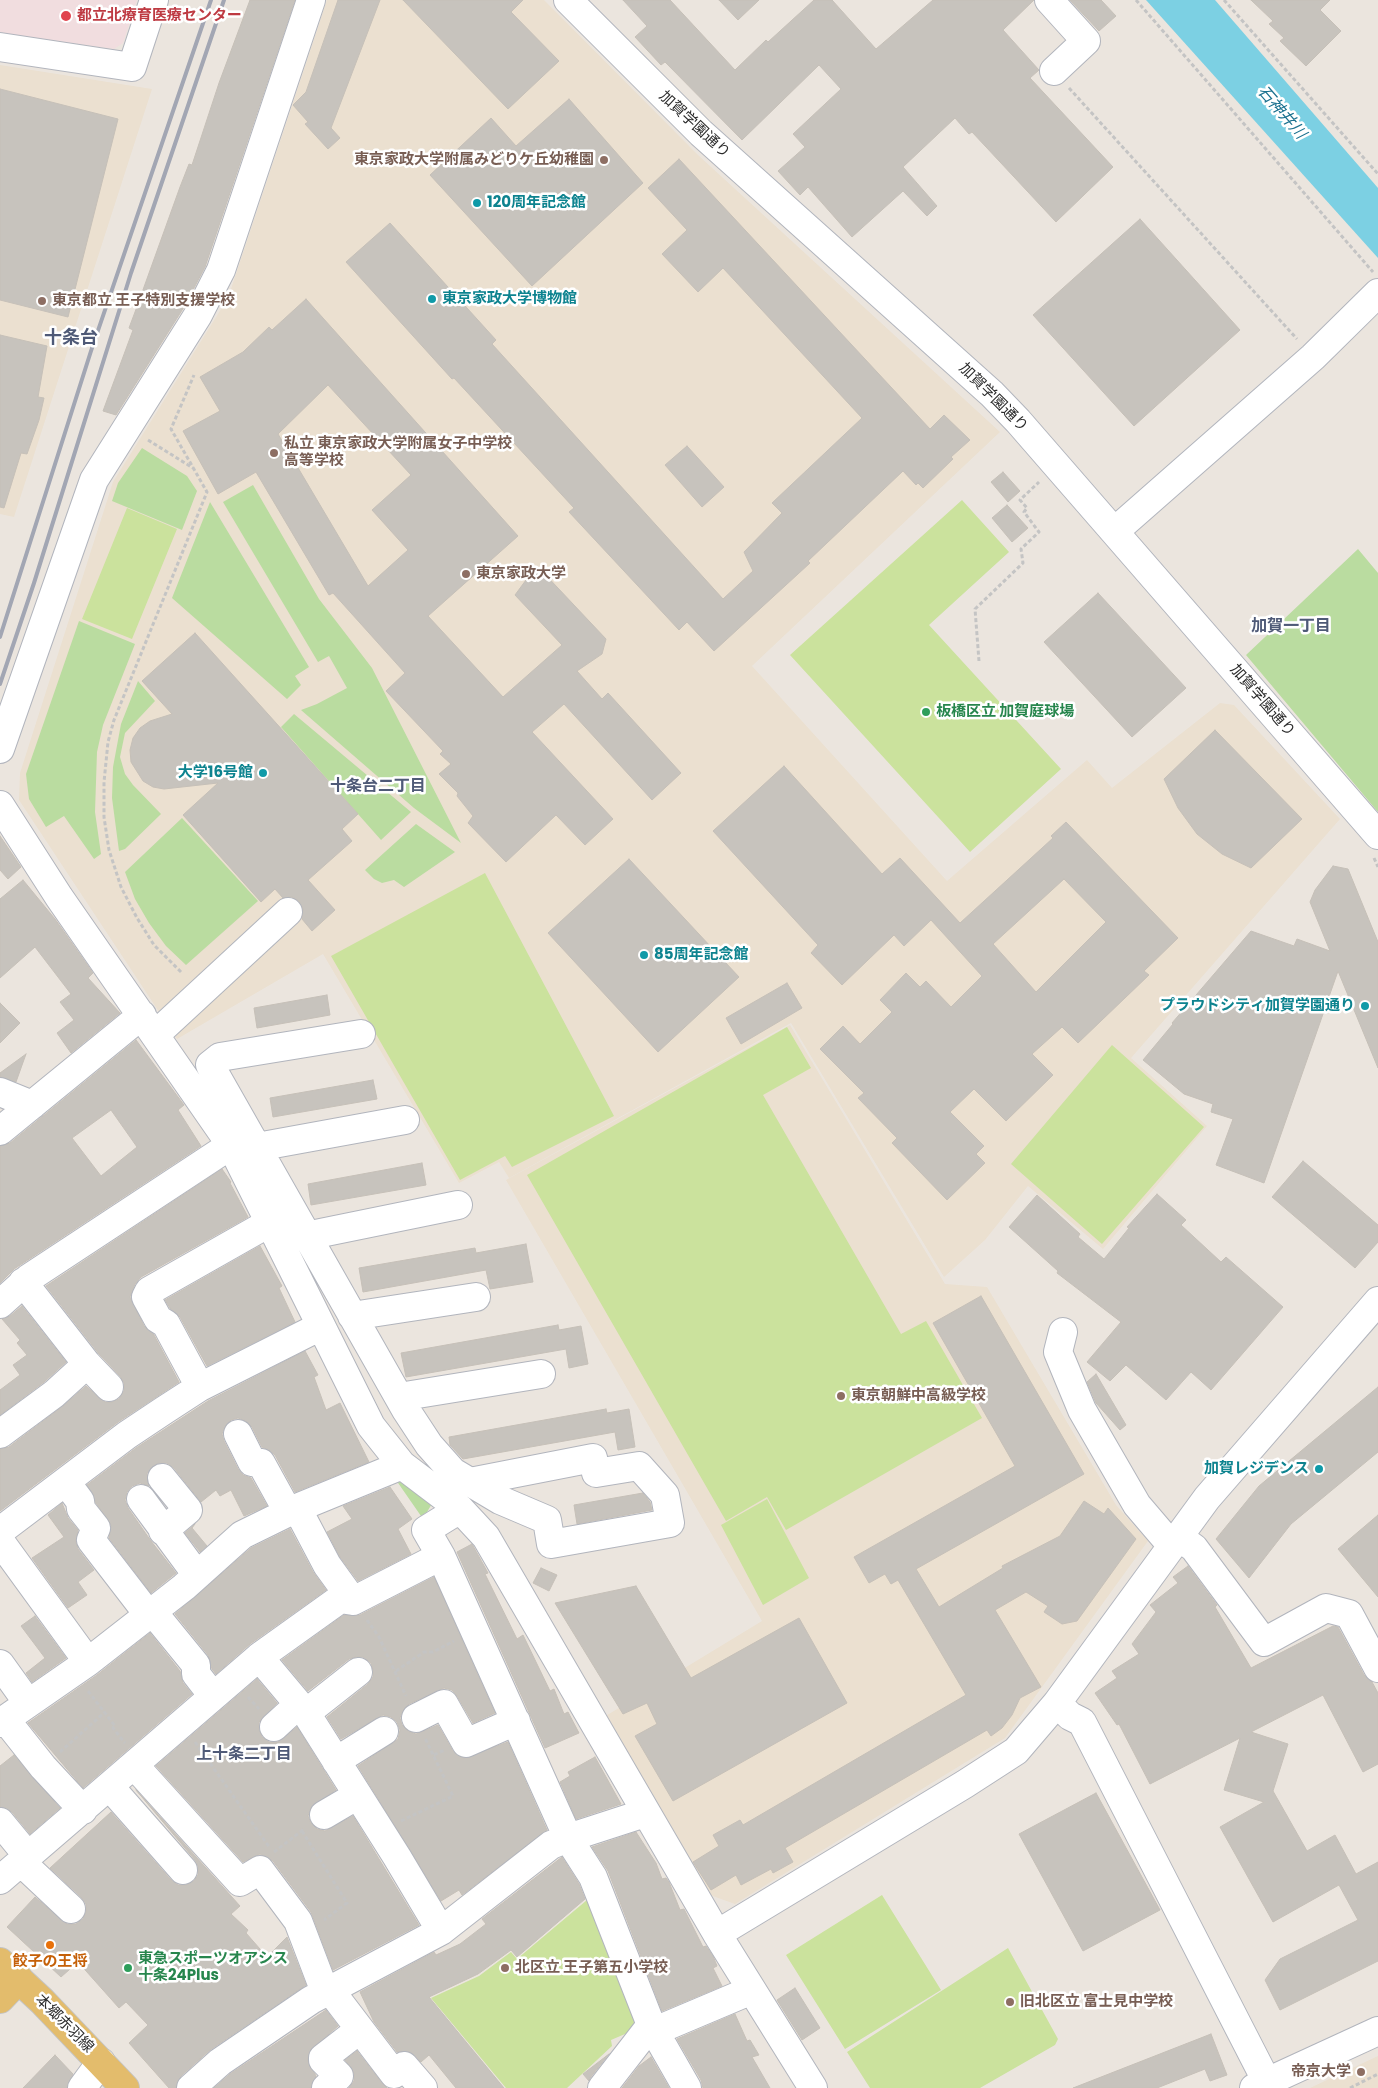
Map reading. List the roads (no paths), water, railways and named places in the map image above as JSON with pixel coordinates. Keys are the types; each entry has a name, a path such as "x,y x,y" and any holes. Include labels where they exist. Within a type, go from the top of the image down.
{"main road":[{"path":"0,1999 9,1970"},
{"name":"本郷赤羽線","path":"9,1970 102,2062 125,2088"}],"street":[{"path":"0,47 132,67 154,0"},
{"path":"0,749 94,480 198,315 221,270 311,0"},
{"name":"加賀学園通り","path":"568,0 701,133 992,394 1114,531 1378,835"},
{"path":"1049,0 1086,41 1054,71"},
{"path":"1114,531 1313,357 1377,285"},
{"path":"0,805 59,897 148,1025 244,1146 306,1236 402,1403 429,1446 453,1472 500,1500 547,1520 551,1544 670,1523 665,1495 639,1466 596,1473 593,1458 470,1482"},
{"path":"0,1131 32,1105 148,1025 288,912"},
{"path":"361,1034 220,1057 210,1065 244,1146 269,1224 375,1430 402,1465 460,1509 486,1537 645,1813 717,1934 813,2088"},
{"path":"0,1092 32,1105"},
{"path":"0,1304 23,1282 244,1146 405,1120"},
{"path":"306,1236 458,1205"},
{"path":"200,1388 166,1324 158,1319 146,1297 149,1291 269,1224"},
{"path":"23,1282 87,1364 109,1387"},
{"path":"352,1316 476,1297"},
{"path":"717,1934 965,1784 1016,1751 1057,1703 1219,1484 1378,1301"},
{"path":"0,1531 127,1435 200,1388 321,1326"},
{"path":"1063,1332 1058,1352 1082,1410 1137,1505 1175,1541 1194,1548 1264,1642 1326,1608 1349,1614 1378,1668"},
{"path":"0,1434 54,1394 87,1364"},
{"path":"375,1430 402,1403 541,1374"},
{"path":"238,1434 252,1462 261,1463 353,1601"},
{"path":"83,1810 2,1721 80,1667 150,1613 242,1535 292,1510 402,1465"},
{"path":"162,1478 188,1510 163,1531"},
{"path":"66,1482 96,1528 91,1540 150,1613 196,1665 196,1674 223,1688"},
{"path":"142,1500 163,1531 197,1574"},
{"path":"460,1509 426,1530 441,1556 568,1838 593,1877 653,2028 688,2088"},
{"path":"0,1541 80,1667"},
{"path":"0,1880 259,1657 340,1599 353,1601 441,1556"},
{"path":"259,1657 302,1709 358,1795 441,1931"},
{"path":"0,1664 28,1703"},
{"path":"274,1727 358,1672"},
{"path":"1057,1703 1070,1716 1082,1722 1263,2086 1378,2031"},
{"path":"416,1718 444,1704 466,1743 516,1721"},
{"path":"336,1761 384,1731"},
{"path":"137,1763 240,1882 260,1870 298,1921 328,1991 394,2074 404,2066 423,2088"},
{"path":"110,1787 184,1870"},
{"path":"324,1815 358,1795"},
{"path":"191,2088 220,2062 328,1991 441,1931 551,1845 645,1813"},
{"path":"0,1822 24,1859 71,1909"},
{"path":"602,2088 653,2028 752,1990"},
{"path":"332,2086 339,2076 323,2058 359,2030"},
{"path":"82,2088 102,2062"}],"water":[{"name":"石神井川","path":"1146,0 1215,0 1378,188 1378,258"}],"railway":[{"path":"0,637 91,351 211,0"},
{"path":"0,684 34,583 131,273 224,0"}],"place":[{"name":"都立北療育医療センター","path":"66,16"},
{"name":"東京家政大学附属みどりケ丘幼稚園","path":"604,160"},
{"name":"120周年記念館","path":"477,203"},
{"name":"東京家政大学博物館","path":"432,299"},
{"name":"東京都立 王子特別支援学校","path":"42,301"},
{"name":"私立 東京家政大学附属女子中学校 高等学校","path":"274,453"},
{"name":"東京家政大学","path":"466,574"},
{"name":"板橋区立 加賀庭球場","path":"926,712"},
{"name":"大学16号館","path":"263,773"},
{"name":"85周年記念館","path":"644,955"},
{"name":"プラウドシティ加賀学園通り","path":"1365,1006"},
{"name":"東京朝鮮中高級学校","path":"841,1396"},
{"name":"加賀レジデンス","path":"1319,1469"},
{"name":"餃子の王将","path":"50,1945"},
{"name":"東急スポーツオアシス 十条24Plus","path":"128,1968"},
{"name":"北区立 王子第五小学校","path":"505,1968"},
{"name":"旧北区立 富士見中学校","path":"1010,2002"},
{"name":"帝京大学","path":"1361,2072"}],"district":[{"name":"十条台","path":"71,338"},
{"name":"加賀一丁目","path":"1291,627"},
{"name":"十条台二丁目","path":"378,787"},
{"name":"上十条二丁目","path":"244,1755"}]}
